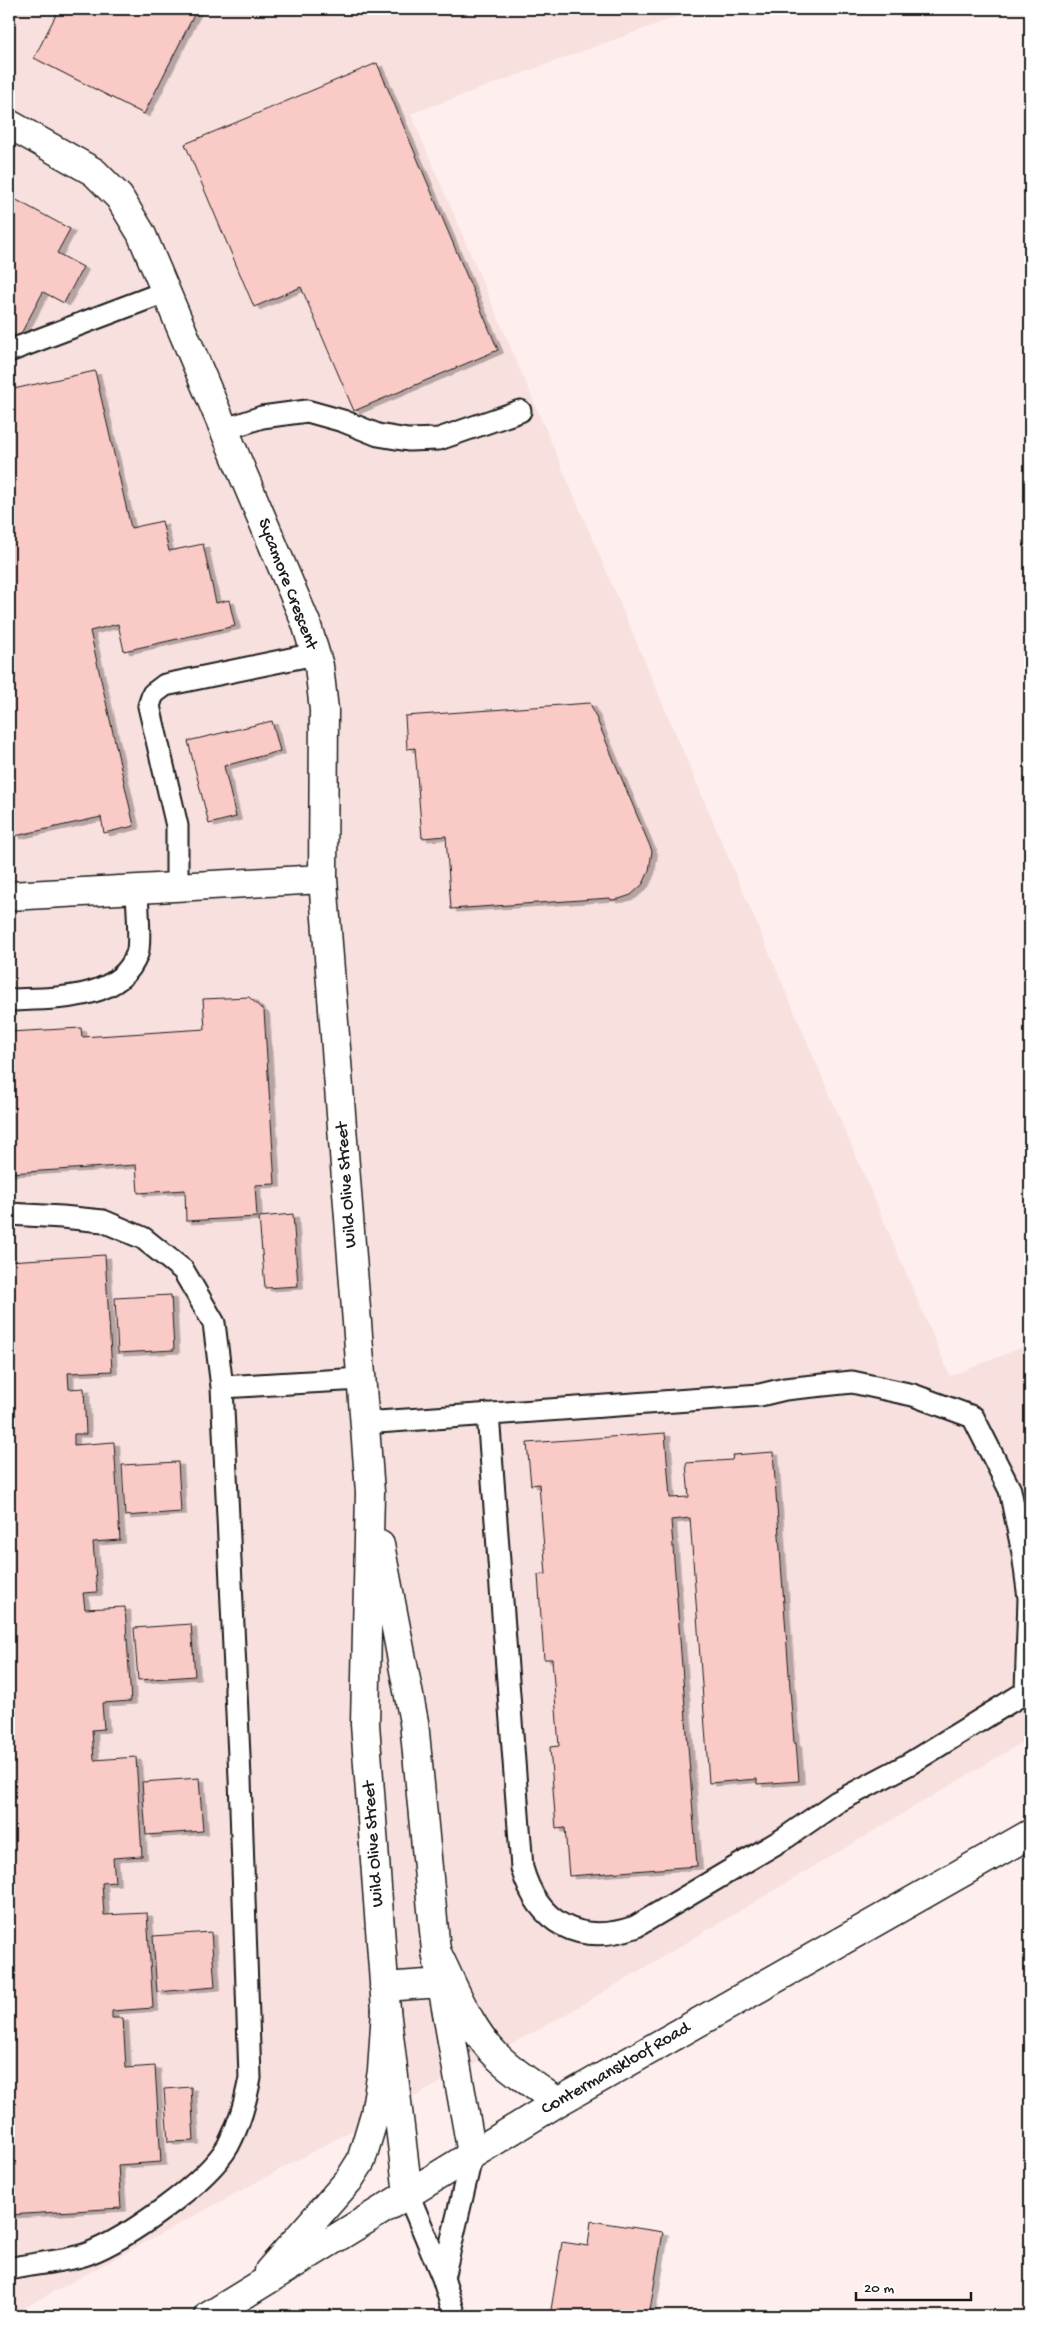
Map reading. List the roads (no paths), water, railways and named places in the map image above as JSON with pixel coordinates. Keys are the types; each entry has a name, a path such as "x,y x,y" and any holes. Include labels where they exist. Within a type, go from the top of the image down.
{"street":[{"name":"Sycamore Crescent","path":"9,124 94,172 119,197 141,233 306,623 319,666 324,710 324,879"},
{"path":"9,896 324,879"},
{"name":"Wild Olive Street","path":"324,879 370,1492 414,1722 436,1951 472,2154"},
{"name":"Wild Olive Street","path":"370,1492 365,1724 385,1999 408,2194"},
{"name":"Contermanskloof Road","path":"209,2316 558,2102 1030,1834"},
{"path":"436,1951 474,2025 487,2044 499,2058 558,2102"},
{"path":"253,2289 349,2180 361,2161 376,2114 382,2071 385,1999 441,1984"}],"lane":[{"path":"9,351 165,292"},
{"path":"223,430 262,417 307,411 343,421 378,435 408,440 439,439 520,411"},
{"path":"177,887 177,826 149,706 153,694 165,685 315,654"},
{"path":"9,1000 73,996 115,984 127,972 138,953 137,889"},
{"path":"9,1214 62,1216 103,1221 143,1238 182,1270 214,1323 222,1387 250,2078 242,2116 227,2148 200,2179 141,2225 112,2243 85,2255 9,2269"},
{"path":"222,1387 361,1379"},
{"path":"364,1423 488,1414 760,1395 785,1389 852,1382 913,1395 973,1417 1010,1490 1023,1553 1029,1598 1026,1692 910,1764 837,1802 785,1838 635,1927 616,1934 597,1935 578,1932 561,1925 547,1914 536,1900 527,1884 522,1868 488,1414"},
{"path":"443,2278 472,2154"},
{"path":"408,2194 443,2278 455,2316"}]}
